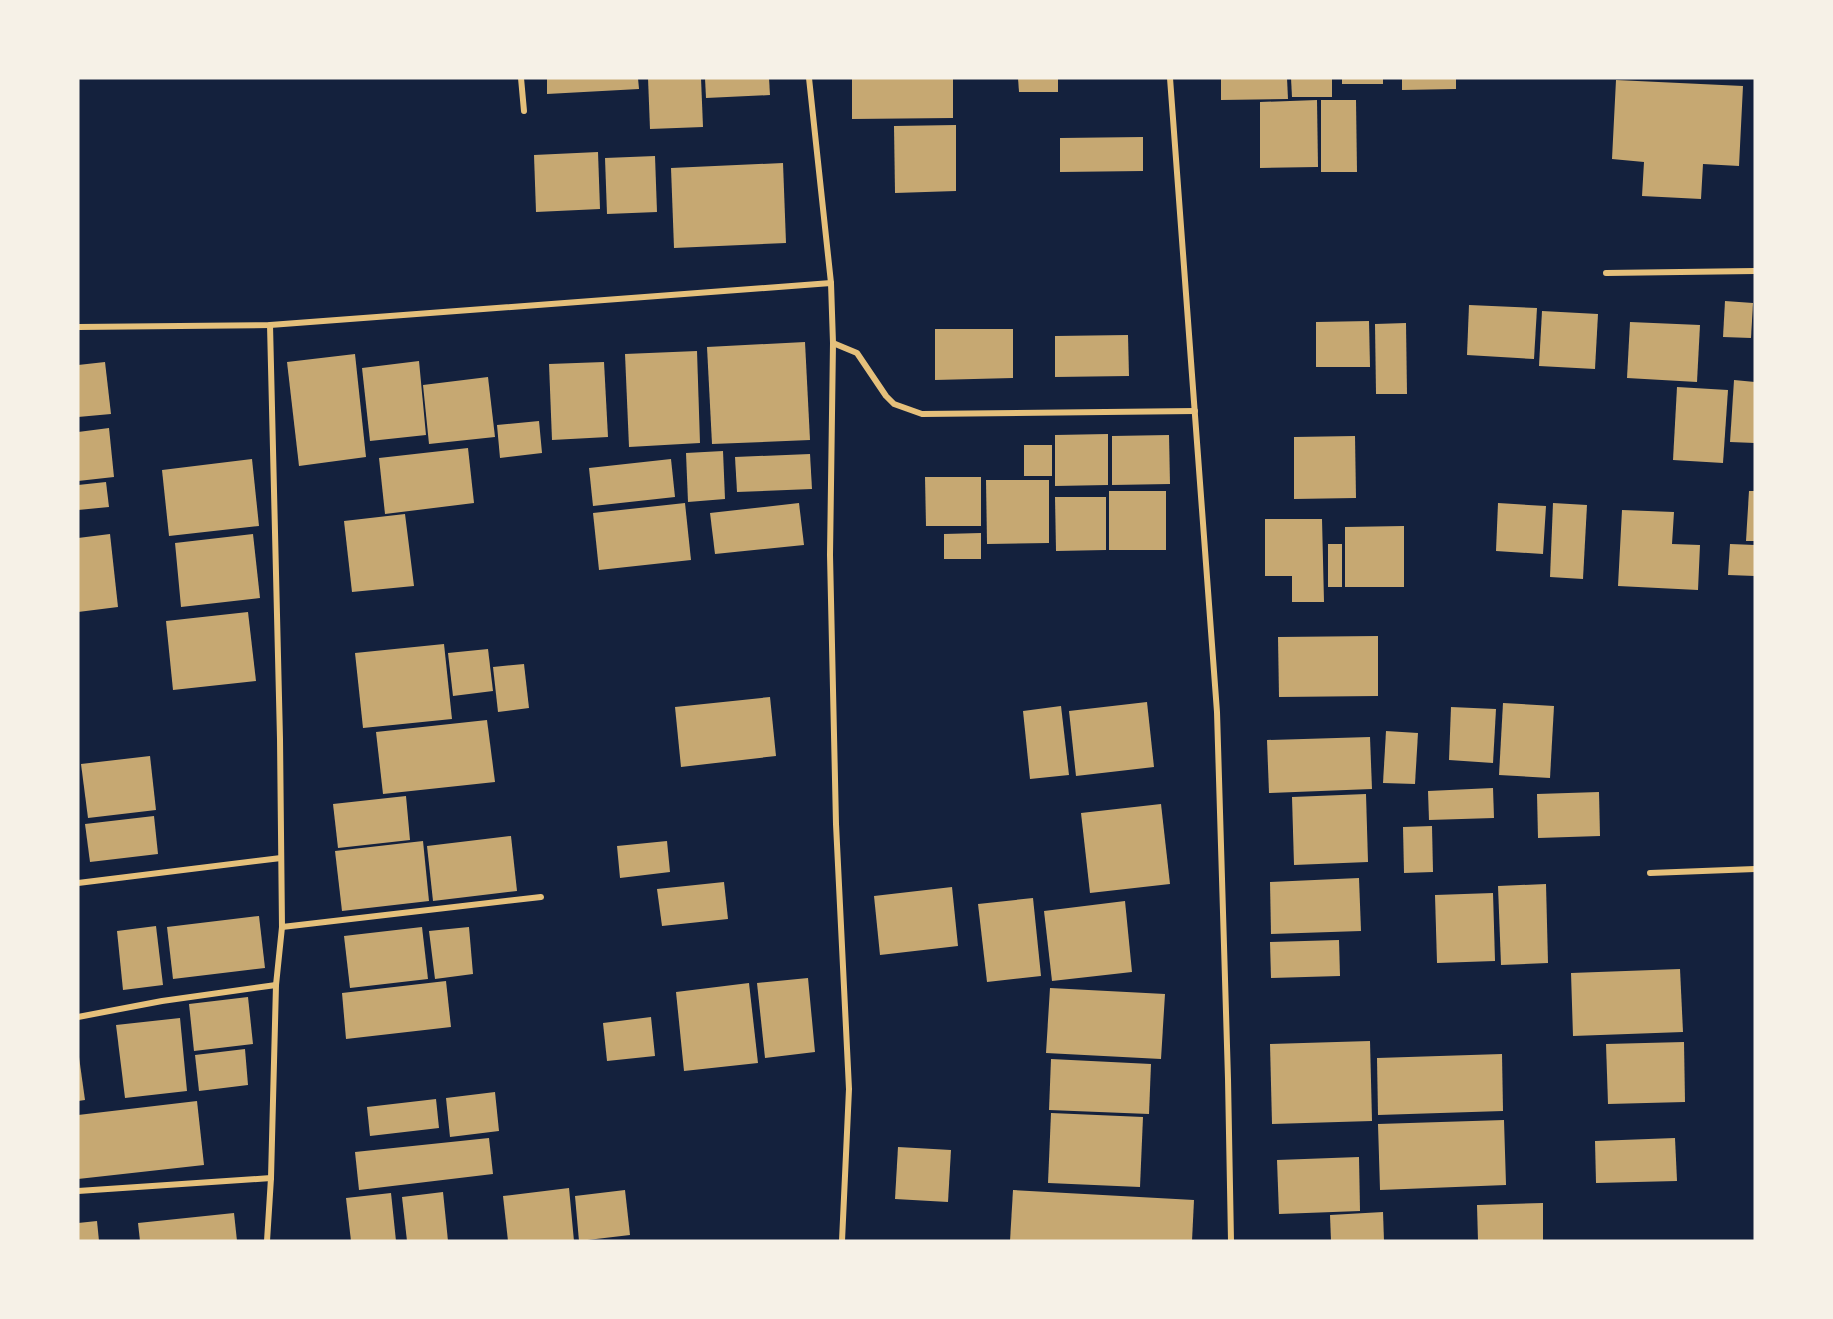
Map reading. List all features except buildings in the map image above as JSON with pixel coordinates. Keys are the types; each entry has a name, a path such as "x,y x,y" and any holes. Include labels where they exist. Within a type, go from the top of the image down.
{"street":[{"path":"521,78 524,111"},
{"path":"809,78 831,284 833,343 830,567 836,824 849,1089 842,1241"},
{"path":"1170,78 1217,712 1231,1241"},
{"path":"1606,273 1755,271"},
{"path":"78,327 270,325 831,284"},
{"path":"267,1241 276,985 282,927 270,325"},
{"path":"833,343 857,353 894,404 922,414 1195,411"},
{"path":"78,883 281,858"},
{"path":"1650,873 1755,869"},
{"path":"282,927 541,897"},
{"path":"78,1017 162,1001 276,985"},
{"path":"78,1191 270,1178"}]}
